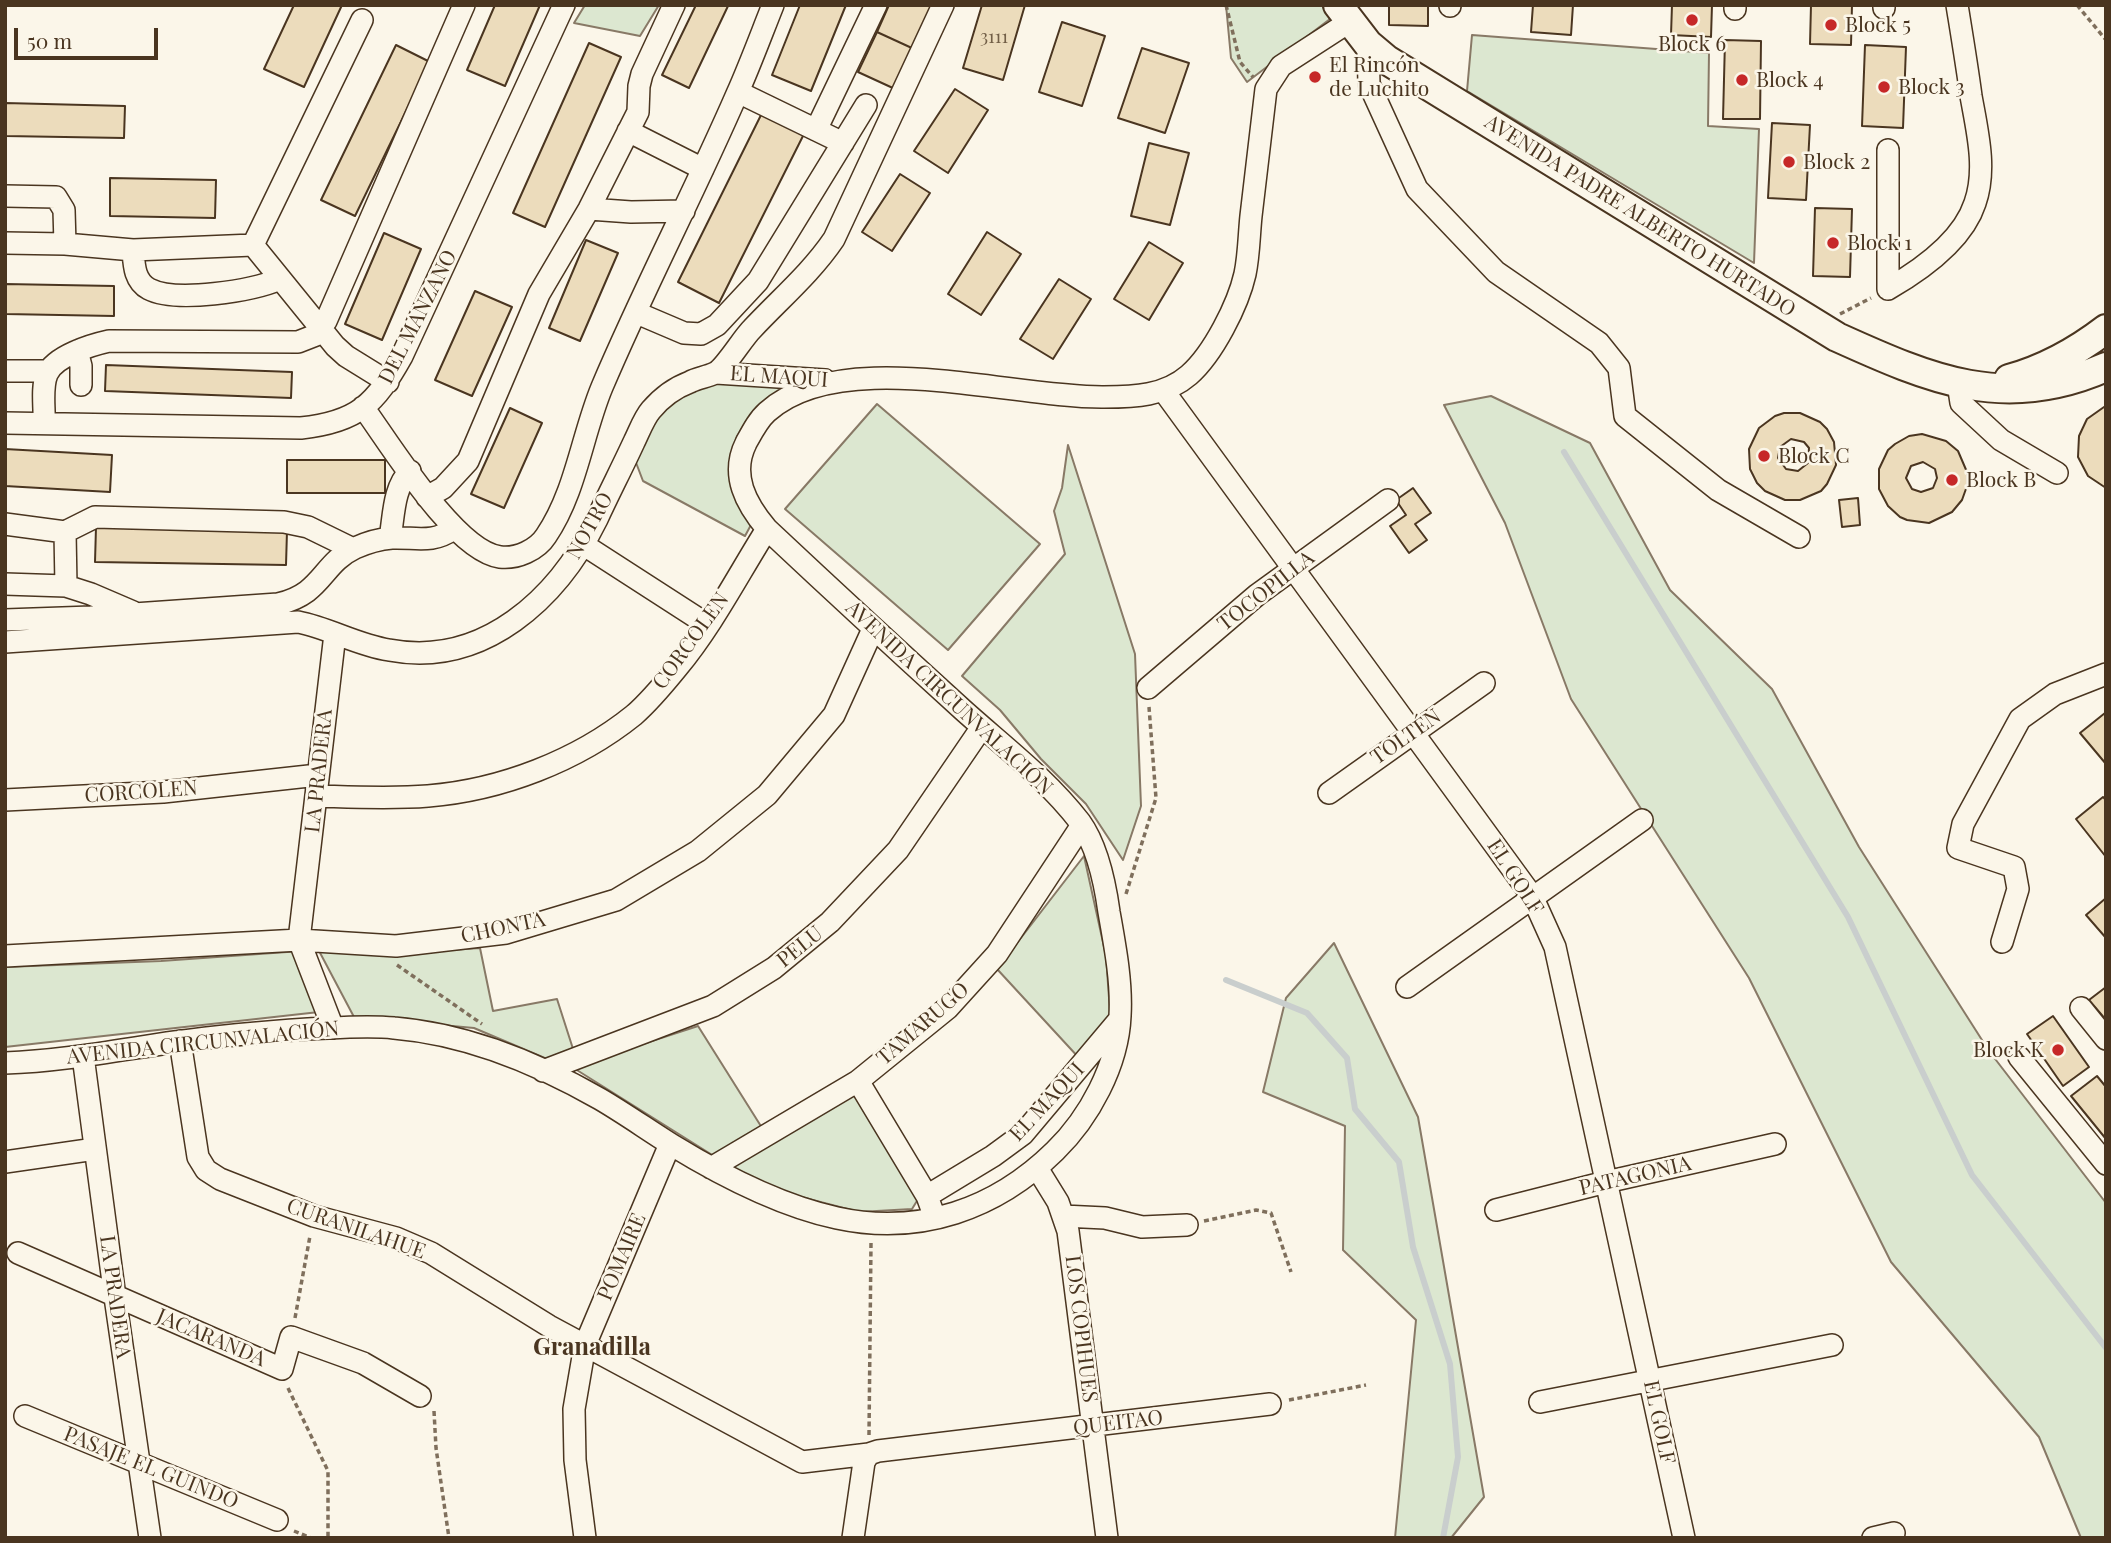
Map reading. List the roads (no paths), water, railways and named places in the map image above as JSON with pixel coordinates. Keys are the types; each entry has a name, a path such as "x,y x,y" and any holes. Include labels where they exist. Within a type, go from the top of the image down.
{"main road":[{"name":"AVENIDA PADRE ALBERTO HURTADO","path":"1344,13 1368,44 1387,60 1817,326 1898,365 1963,384 2010,390 2071,381 2106,367"},
{"name":"AVENIDA PADRE ALBERTO HURTADO","path":"1963,384 1990,383 2034,371 2074,351 2106,329"}],"street":[{"path":"5,371 48,372 77,351 109,341 304,341 320,330 464,5"},
{"name":"DEL MANZANO","path":"5,423 301,428 345,419 376,398 388,382 439,278 565,5"},
{"path":"428,497 443,488 468,461 540,294 589,209 638,112 642,74 674,5"},
{"path":"363,407 428,497 453,529 469,544 499,557 527,552 538,546 563,503 601,390 738,92 773,5"},
{"path":"816,130 876,5"},
{"path":"716,373 751,329 822,256 834,239 943,5"},
{"path":"1888,150 1888,289 1910,276 1953,238 1966,222 1975,203 1980,177 1979,147 1957,5"},
{"name":"AVENIDA CIRCUNVALACIÓN","path":"5,1063 83,1056 180,1041 333,1028 393,1028 433,1034 508,1054 599,1099 711,1168 793,1204 836,1217 871,1223 935,1218 966,1210 999,1196 1037,1168 1061,1145 1084,1115 1104,1079 1120,1018 1118,978 1107,896 1094,849 1082,825 1035,772 873,629 767,529 753,513 744,496 739,473 743,450 752,431 766,413 786,399 806,390 841,381 918,379 1074,397 1142,395 1163,390 1183,379 1200,364 1230,314 1245,274 1266,89 1281,66 1344,13"},
{"path":"253,245 362,20"},
{"path":"1368,44 1370,84 1417,189 1496,272 1599,343 1619,368 1625,416 1718,490 1799,537"},
{"path":"738,92 843,143"},
{"path":"636,313 684,333 701,334 717,325 758,281 866,105"},
{"path":"628,131 703,169"},
{"path":"5,196 56,197 64,210 65,244"},
{"path":"589,209 631,212 684,211"},
{"path":"5,243 65,244 133,250 253,245"},
{"path":"253,245 320,330 346,356 388,382"},
{"path":"133,250 138,278 149,289 167,294 244,291 280,279"},
{"path":"77,351 81,366 81,385"},
{"path":"44,424 45,382 48,372"},
{"name":"EL MAQUI","path":"716,373 841,381"},
{"name":"NOTRO","path":"5,642 298,622 315,625 390,651 415,653 442,650 475,641 501,630 525,614 548,592 584,545 649,412 667,394 716,373"},
{"path":"1963,384 1961,403 2001,440 2057,472"},
{"name":"EL GOLF","path":"1163,390 1532,896 1555,947 1684,1538"},
{"path":"390,538 400,482 410,471"},
{"name":"TOCOPILLA","path":"1147,688 1256,596 1388,500"},
{"path":"5,524 65,532 95,517 284,522 308,527 353,549"},
{"path":"5,620 278,604 294,600 313,589 339,559 353,549 390,538 437,539 453,529"},
{"name":"CORCOLEN","path":"5,800 317,785 429,796 472,790 525,775 585,748 634,714 678,667 708,625 767,529"},
{"path":"65,532 66,586"},
{"path":"584,545 708,625"},
{"path":"5,584 66,586 135,613"},
{"name":"CHONTA","path":"5,956 299,940 396,946 506,933 616,900 698,851 767,794 834,715 873,629"},
{"name":"LA PRADERA","path":"333,1028 299,940 335,634"},
{"path":"2002,942 2018,889 2014,867 1958,848 1963,824 2020,719 2055,694 2106,674"},
{"name":"TOLTÉN","path":"1329,793 1484,683"},
{"name":"PELU","path":"543,1070 713,1006 774,968 830,922 898,850 982,727"},
{"path":"1407,987 1642,820"},
{"name":"TAMARUGO","path":"711,1168 858,1080 948,1008 997,954 1082,825"},
{"path":"2081,1008 2106,1039"},
{"name":"EL MAQUI","path":"927,1196 993,1156 1023,1133 1120,1018"},
{"name":"CURANILAHUE","path":"180,1041 198,1157 206,1170 220,1179 314,1216 396,1238 431,1253 549,1326 802,1462"},
{"name":"LA PRADERA","path":"83,1056 150,1538"},
{"path":"2019,1057 2106,1164"},
{"path":"858,1080 927,1196 935,1218"},
{"name":"POMAIRE","path":"585,1538 575,1460 574,1409 585,1345 670,1144"},
{"name":"PATAGONIA","path":"1496,1210 1776,1144"},
{"path":"5,1162 95,1149"},
{"name":"LOS COPIHUES","path":"1037,1168 1058,1202 1068,1231 1107,1538"},
{"path":"1063,1216 1105,1218 1142,1227 1187,1225"},
{"name":"JACARANDA","path":"18,1253 282,1369 291,1337 363,1363 420,1395"},
{"path":"1540,1402 1832,1345"},
{"name":"QUEITAO","path":"802,1462 1270,1404"},
{"name":"PASAJE EL GUINDO","path":"25,1416 277,1520"},
{"path":"853,1538 864,1462 869,1454"}],"waterway":[{"path":"1564,452 1848,917 1972,1175 2106,1348"},
{"path":"1226,980 1307,1013 1347,1058 1355,1109 1399,1162 1413,1247 1450,1364 1458,1457 1443,1538"}],"place":[{"name":"Block 6","path":"1692,20"},
{"name":"Block 5","path":"1831,25"},
{"name":"El Rincón de Luchito","path":"1315,77"},
{"name":"Block 4","path":"1742,80"},
{"name":"Block 3","path":"1884,87"},
{"name":"Block 2","path":"1789,162"},
{"name":"Block 1","path":"1833,243"},
{"name":"Block C","path":"1764,456"},
{"name":"Block B","path":"1952,480"},
{"name":"Block K","path":"2058,1050"}],"district":[{"name":"Granadilla","path":"592,1348"}]}
